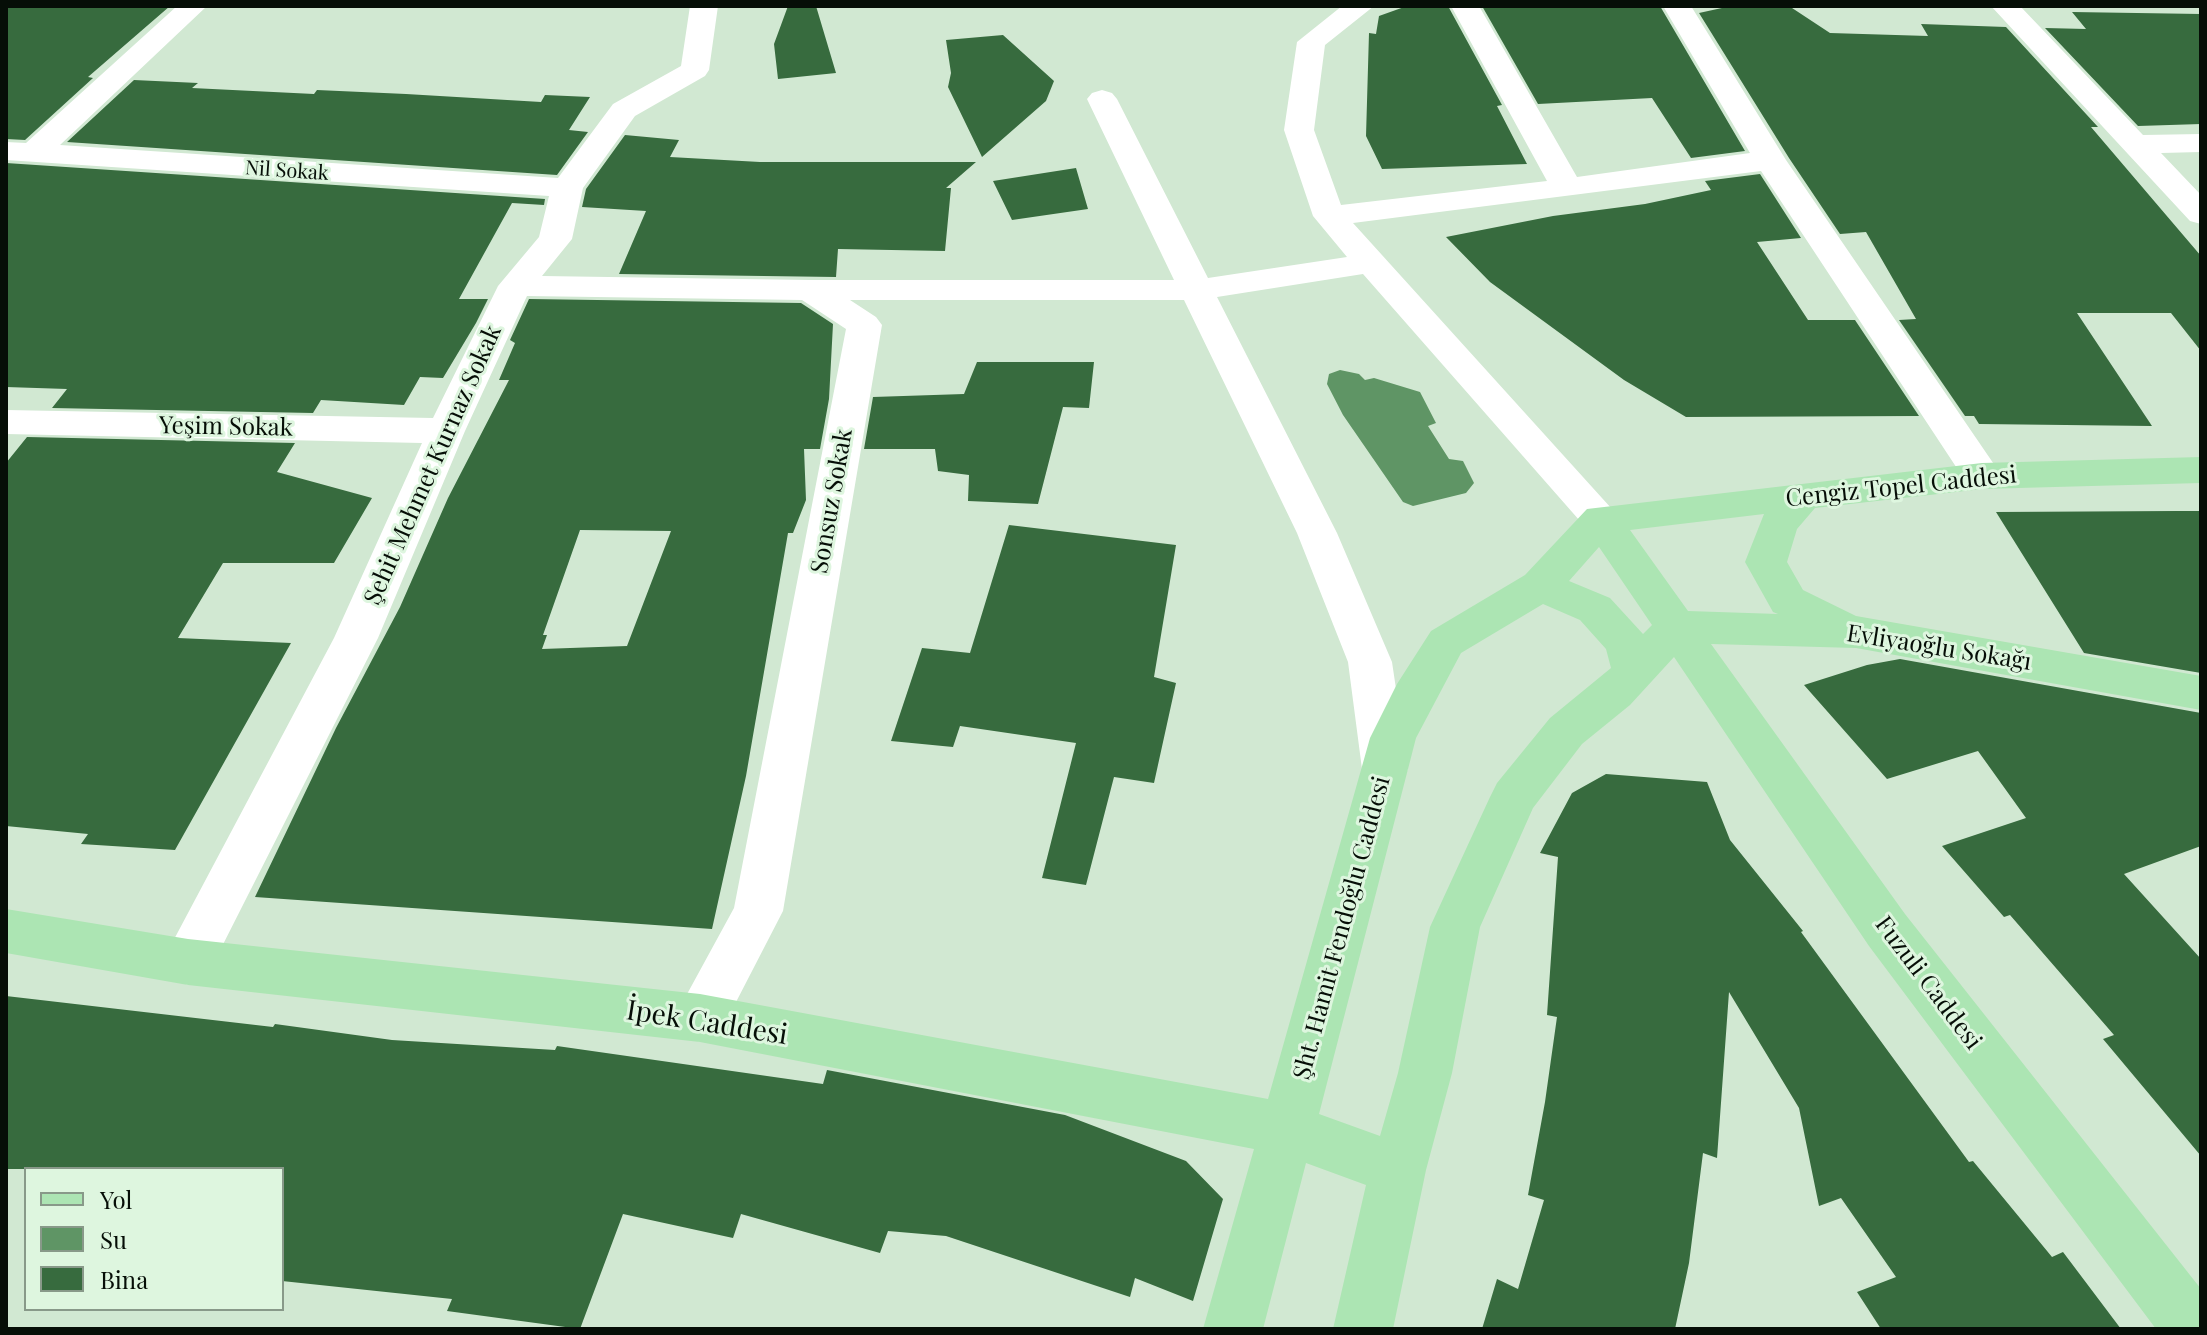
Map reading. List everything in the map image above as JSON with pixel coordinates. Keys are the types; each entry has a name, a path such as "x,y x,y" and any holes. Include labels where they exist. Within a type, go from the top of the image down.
{"main road":[{"name":"Cengiz Topel Caddesi","path":"1601,519 1982,476 2201,470"},
{"path":"1803,497 1778,524 1766,562 1788,601 1856,632"},
{"name":"Şht. Hamit Fendoğlu Caddesi","path":"1233,1329 1393,738 1413,696 1446,642 1540,586 1601,519"},
{"name":"Fuzuli Caddesi","path":"1601,519 1887,930 2194,1329"},
{"path":"1540,586 1595,609 1626,643 1634,672"},
{"path":"1363,1329 1398,1170 1425,1073 1455,927 1514,797 1566,731 1614,693 1676,627"},
{"name":"Evliyaoğlu Sokağı","path":"1676,627 1856,632 2201,693"},
{"name":"İpek Caddesi","path":"6,931 188,962 700,1018 1287,1129 1398,1170"}],"street":[{"path":"19,153 193,6"},
{"name":"Şehit Mehmet Kurnaz Sokak","path":"188,962 356,638 446,431 515,286 555,239 567,188 624,110 695,70 704,6"},
{"path":"1360,6 1311,42 1299,130 1329,216 1601,519"},
{"path":"1465,6 1567,188"},
{"path":"1677,6 1770,160 1982,476"},
{"path":"2005,6 2201,214"},
{"path":"1102,99 1317,533 1370,662 1385,769"},
{"path":"2133,144 2201,143"},
{"name":"Nil Sokak","path":"19,153 567,188"},
{"path":"1329,216 1770,160"},
{"path":"515,286 1197,290 1371,263"},
{"name":"Sonsuz Sokak","path":"700,1018 758,911 864,325 810,290"},
{"name":"Yeşim Sokak","path":"6,422 446,431"}],"water":[{"path":"1340,370 1359,374 1365,380 1374,378 1420,392 1436,423 1428,426 1449,459 1463,461 1474,483 1466,493 1413,506 1403,502 1343,415 1327,384 1329,374"}],"building":[{"path":"6,6 170,6 88,77 93,78 25,140 6,139"},
{"path":"788,6 816,6 836,73 778,79 774,44"},
{"path":"1407,6 1448,6 1502,105 1497,106 1527,164 1382,169 1366,136 1369,33 1376,34 1379,16"},
{"path":"1482,6 1660,6 1745,151 1691,158 1652,98 1538,104"},
{"path":"1731,6 1789,6 1830,33 1928,36 1921,24 2006,27 2098,127 2091,127 2201,256 2201,351 2171,313 2077,313 2152,426 1979,424 1974,416 1965,416 1899,320 1916,319 1866,232 1840,234 1699,13"},
{"path":"2072,12 2201,14 2201,124 2138,126 2045,28 2086,29"},
{"path":"1003,35 1054,81 1046,101 982,157 948,87 951,73 946,40"},
{"path":"134,80 198,83 192,88 314,94 317,90 541,102 545,95 590,97 569,130 588,132 557,175 67,142"},
{"path":"625,135 679,140 670,157 760,162 976,162 946,188 951,188 945,251 838,249 836,277 619,274 646,211 582,207 586,189"},
{"path":"6,163 545,199 544,205 512,203 459,299 488,299 476,323 443,378 420,377 404,405 321,400 313,413 52,408 67,389 6,387"},
{"path":"1076,168 1088,209 1012,220 993,181"},
{"path":"1760,174 1801,238 1757,242 1808,320 1855,320 1919,416 1686,417 1624,380 1490,282 1446,237 1553,216 1645,204 1711,190 1705,181"},
{"path":"529,299 801,303 833,324 829,399 820,449 804,449 806,500 793,533 788,533 746,776 712,929 255,897 336,728 400,607 448,498 509,380 499,380 515,343 510,340","holes":["580,530 671,531 627,646 542,649 547,635 543,635"]},
{"path":"977,362 1094,362 1089,408 1063,407 1038,504 968,501 969,475 938,471 935,449 864,449 873,397 964,394"},
{"path":"27,437 295,443 277,472 372,498 334,563 223,563 178,638 291,643 175,850 81,844 88,834 6,826 6,463"},
{"path":"2201,511 2201,673 2084,653 1996,512"},
{"path":"1009,525 1176,545 1154,677 1176,683 1154,783 1114,777 1086,885 1042,878 1076,743 960,726 953,747 891,741 922,648 970,653"},
{"path":"1900,659 2201,713 2201,846 2124,874 2201,959 2201,1156 2103,1039 2114,1035 2010,915 2004,917 1942,846 2026,818 1978,751 1887,779 1804,685 1867,665"},
{"path":"1606,774 1707,782 1730,840 1803,931 1969,1162 1973,1161 2052,1257 2063,1252 2121,1329 1881,1329 1857,1292 1896,1277 1841,1198 1819,1206 1799,1108 1729,992 1717,1158 1703,1153 1689,1263 1675,1329 1482,1329 1497,1279 1518,1289 1544,1200 1528,1195 1557,1017 1547,1015 1558,857 1540,853 1572,793"},
{"path":"6,996 273,1027 275,1024 392,1040 555,1050 557,1046 823,1084 827,1070 1065,1115 1186,1161 1223,1199 1193,1301 1135,1278 1130,1297 946,1236 888,1231 880,1253 741,1214 733,1238 623,1214 580,1329 447,1311 452,1299 284,1281 284,1167 6,1169"}]}
